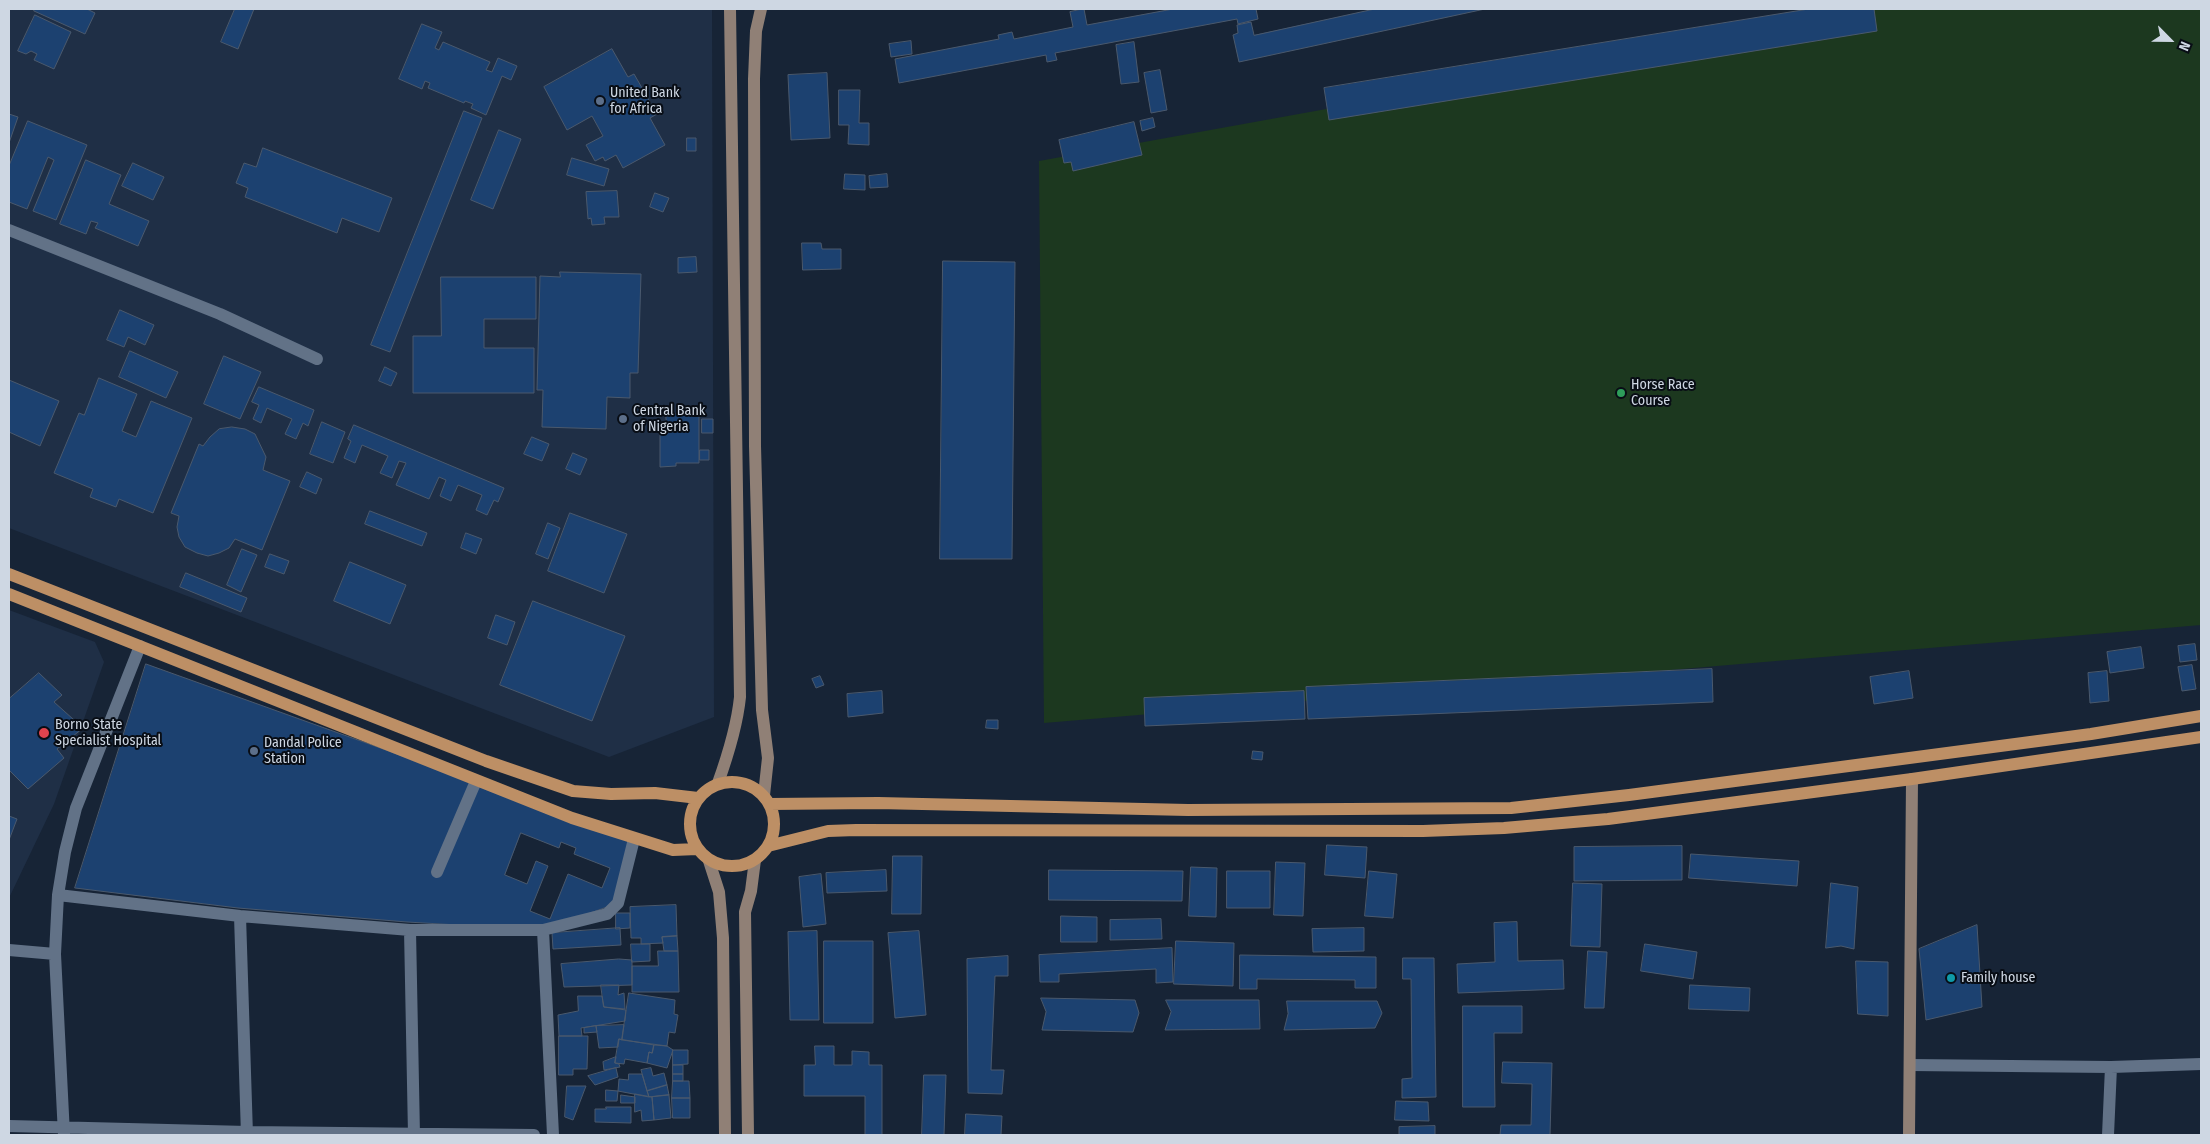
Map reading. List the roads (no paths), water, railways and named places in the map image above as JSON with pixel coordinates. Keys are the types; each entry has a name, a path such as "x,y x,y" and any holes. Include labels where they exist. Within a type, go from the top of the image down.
{"main road":[{"path":"718,783 738,720 740,697 730,9"},
{"path":"761,9 756,32 754,79 754,426 762,710 768,758 767,800 774,821 772,838 768,846 755,860 741,866 724,866 710,861 697,849 691,837 689,823 692,810 698,798 707,789 718,783 735,781 750,785 767,800 850,803 1188,810 1512,808 1629,795 2091,734 2201,716"},
{"path":"9,574 477,757 573,791 611,794 655,793 698,798"},
{"path":"9,594 572,818 673,850 697,849"},
{"path":"768,846 803,836 837,831 1037,829 1423,831 1504,828 1608,819 1912,779 2201,737"},
{"path":"1909,1135 1912,779"},
{"path":"1036,807 1037,829"},
{"path":"748,1135 745,912 751,891 755,860"},
{"path":"710,861 718,892 723,938 725,1135"}],"street":[{"path":"10,235 220,314 317,359"},
{"path":"64,1131 55,954 58,895 65,852 76,808 140,646"},
{"path":"437,872 476,781"},
{"path":"58,895 240,916 410,930 543,930 608,914 618,903 634,839"},
{"path":"240,916 247,1134"},
{"path":"410,930 414,1134"},
{"path":"543,930 553,1135"},
{"path":"9,950 55,954"},
{"path":"1910,1065 2111,1067 2201,1064"},
{"path":"2108,1135 2111,1067"},
{"path":"9,1126 64,1131 534,1135"}],"place":[{"name":"United Bank for Africa","path":"600,101"},
{"name":"Horse Race Course","path":"1621,393"},
{"name":"Central Bank of Nigeria","path":"623,419"},
{"name":"Borno State Specialist Hospital","path":"44,733"},
{"name":"Dandal Police Station","path":"254,751"},
{"name":"Family house","path":"1951,978"}]}
